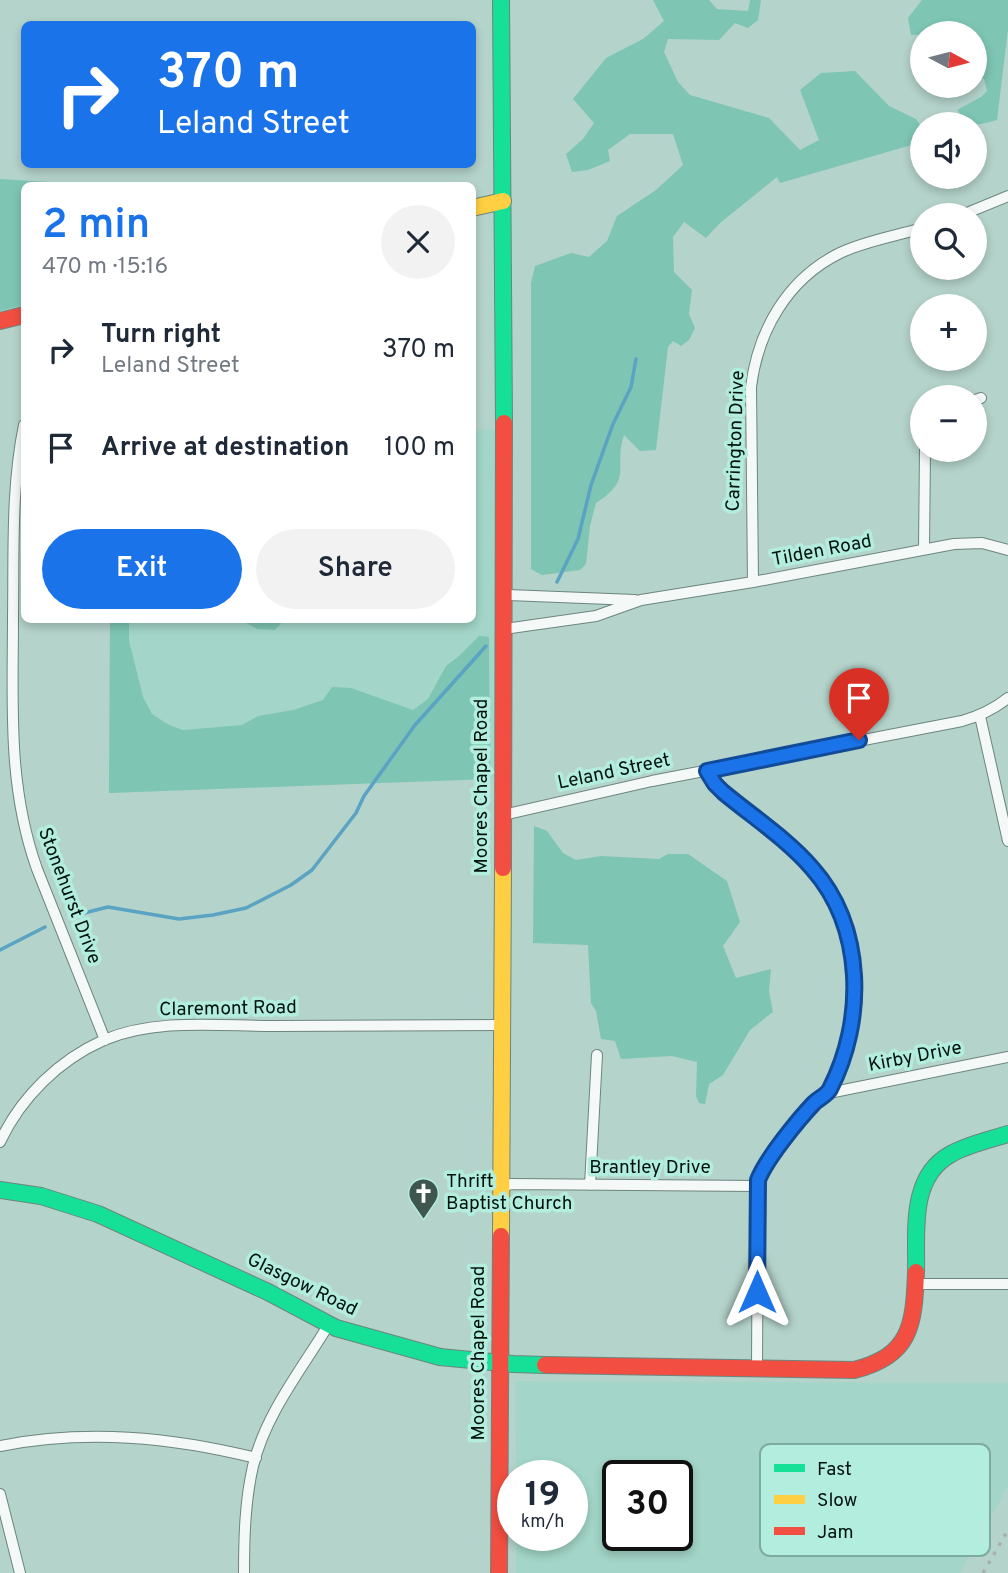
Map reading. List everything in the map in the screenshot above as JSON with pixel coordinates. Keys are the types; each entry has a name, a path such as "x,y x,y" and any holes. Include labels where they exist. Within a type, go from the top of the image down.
{"main road":[{"name":"Moores Chapel Road","path":"499,1573 505,595 501,0"},
{"path":"476,207 503,201"},
{"path":"0,321 21,319"},
{"path":"916,1284 918,1202 920,1190 930,1170 950,1155 1008,1133"},
{"name":"Glasgow Road","path":"0,1190 41,1196 98,1214 268,1292 329,1324 362,1337 440,1357 500,1363 854,1370 867,1368 889,1357 909,1332 916,1284"}],"street":[{"path":"987,205 1008,196"},
{"name":"Carrington Drive","path":"753,582 751,387 754,367 766,331 793,290 822,264 849,250 910,232"},
{"name":"Stonehurst Drive","path":"21,444 16,475 13,551 13,754 17,793 29,846 105,1040"},
{"path":"924,549 925,462"},
{"name":"Tilden Road","path":"504,629 596,616 641,600 753,582 924,549 967,543 1008,550"},
{"path":"0,551 13,551"},
{"name":"Tilden Road","path":"505,595 592,596 641,600"},
{"path":"1008,698 980,716 1004,802 1008,841"},
{"name":"Leland Street","path":"503,814 980,716"},
{"path":"0,754 13,754"},
{"path":"707,771 723,792 806,862 822,880 842,915 851,949 853,1002 848,1042 829,1093 817,1100 804,1114 766,1165 757,1186 757,1368"},
{"name":"Claremont Road","path":"0,1142 23,1104 48,1076 105,1040 153,1028 503,1025"},
{"path":"590,1185 597,1055"},
{"name":"Kirby Drive","path":"829,1093 1008,1057"},
{"name":"Brantley Drive","path":"501,1188 511,1184 757,1186"},
{"path":"916,1284 1008,1284"},
{"path":"244,1573 245,1524 256,1458 279,1404 329,1324"},
{"path":"0,1446 68,1437 125,1436 194,1444 256,1458"},
{"path":"0,1494 20,1573"}],"shaded area":[{"path":"653,0 709,0 717,9 748,11 750,0 761,0 758,20 748,28 735,23 719,40 668,39 664,52 678,82 690,95 769,118 800,150 819,140 800,90 821,73 855,71 889,106 910,116 910,145 780,183 777,177 720,223 706,238 684,222 673,237 674,272 692,290 689,314 695,328 689,340 681,346 673,341 668,347 656,450 640,451 624,435 619,479 615,487 596,503 590,526 586,564 580,570 542,575 531,569 531,283 535,266 571,253 589,257 607,241 617,216 656,190 683,165 673,134 630,134 608,150 610,161 588,170 572,172 566,154 583,139 594,123 573,99 606,58 643,39 664,21"},
{"path":"922,0 1008,0 1008,29 997,120 987,122 987,112 957,110 979,98 987,98 987,21 910,21 910,29 908,18"},
{"path":"0,179 50,182 21,182 21,306 0,311"},
{"path":"495,429 495,778 109,793 110,623 476,623 476,430"},
{"path":"110,623 129,623 129,641 143,697 152,714 183,730 242,725 258,716 293,710 323,700 332,687 351,688 413,710 428,699 446,666 479,636 489,637 490,779 109,793"},
{"path":"246,623 281,623 275,630 257,629"},
{"path":"534,826 547,831 563,853 576,860 601,856 659,859 668,854 688,854 727,881 740,922 723,946 736,978 771,969 769,991 773,1012 750,1030 723,1075 709,1084 705,1104 699,1103 696,1096 697,1062 672,1056 621,1059 615,1041 601,1039 596,1011 591,1003 588,945 533,943"},
{"path":"515,1381 1008,1383 1008,1486 990,1519 990,1444 760,1444 760,1556 969,1556 960,1573 516,1573 516,1551 588,1551 588,1460 516,1460"}],"waterway":[{"path":"557,582 578,539 591,485 613,424 631,387 636,359"},
{"path":"76,915 108,907 179,919 213,915 246,908 291,885 312,870 356,813 364,796 415,725 486,646"},
{"path":"0,950 45,927"}],"railway":[{"path":"983,1573 1008,1530"}],"traffic: fast":[{"path":"501,0 504,423"},
{"path":"916,1272 918,1206 928,1176 937,1164 951,1154 1008,1134"},
{"path":"0,1190 41,1196 98,1214 268,1292 336,1328 440,1357 545,1365"}],"traffic: slow":[{"path":"476,207 503,201"},
{"path":"501,1236 503,868"}],"traffic: jam":[{"path":"0,321 21,316"},
{"path":"503,868 504,423"},
{"path":"499,1573 501,1236"},
{"path":"545,1365 854,1370 887,1356 906,1336 911,1323 916,1272"}],"place":[{"name":"Thrift Baptist Church","path":"423,1220"}],"route":[{"path":"757,1292 758,1180 804,1114 817,1100 829,1093 848,1042 851,1024 851,949 842,915 822,880 806,862 723,792 707,771 859,740"}]}
